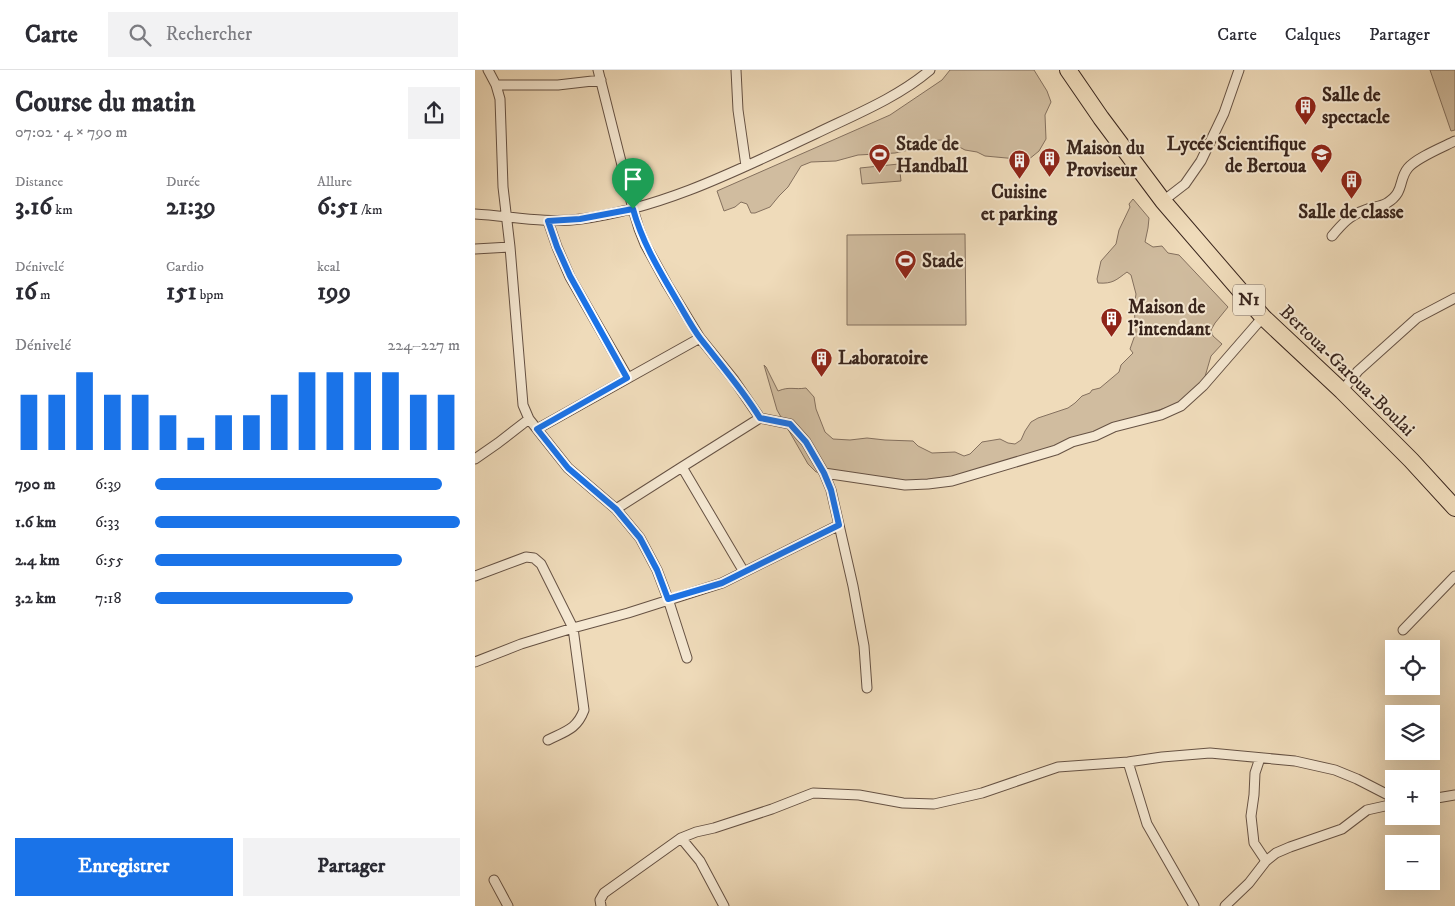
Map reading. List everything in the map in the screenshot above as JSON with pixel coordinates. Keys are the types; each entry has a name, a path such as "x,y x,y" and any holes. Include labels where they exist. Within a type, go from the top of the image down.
{"highway":[{"name":"Bertoua-Garoua-Boulai","path":"1067,70 1163,201 1263,317 1342,391 1411,460 1455,508"}],"street":[{"path":"488,70 496,85 500,100 503,187 511,247 523,404 529,419 568,468 616,509 640,538 657,570 687,658"},
{"path":"598,70 633,209 645,244 700,338 738,385 760,418"},
{"path":"736,70 738,110 746,166"},
{"path":"475,214 548,221 580,219 633,209 725,176 888,98 917,81 931,70"},
{"path":"1163,201 1185,184 1201,161 1224,113 1239,70"},
{"path":"496,85 558,85 601,80"},
{"path":"1332,236 1353,214 1387,203 1399,191 1405,174 1411,166 1455,141"},
{"path":"548,221 570,276 627,378"},
{"path":"475,249 511,247"},
{"path":"1342,391 1358,371 1417,318 1455,298"},
{"path":"824,473 905,485 952,481 1056,450 1072,442 1095,436 1127,423 1161,415 1181,406 1203,386 1263,317"},
{"path":"537,429 700,338"},
{"path":"616,509 760,418 790,424 806,442 824,473 831,490 853,586 864,646 867,688"},
{"path":"475,459 529,419"},
{"path":"682,467 744,572"},
{"path":"475,662 521,644 722,583 839,525"},
{"path":"475,576 526,557 534,558 541,564 573,628 584,710 581,720 571,729 548,740"},
{"path":"1403,630 1455,576"},
{"path":"601,906 604,893 681,838 772,809 813,793 859,795 903,803 934,804 982,793 1058,766 1127,762 1210,753 1295,761 1335,770 1385,793"},
{"path":"1260,758 1255,773 1251,816 1254,843 1266,861"},
{"path":"1127,762 1147,824 1194,906"},
{"path":"1440,797 1455,795"},
{"path":"1225,906 1249,883 1266,861 1276,853 1342,829 1367,810 1385,806"},
{"path":"681,838 701,861 724,906"},
{"path":"494,880 508,906"}],"shaded area":[{"path":"950,70 1034,70 1047,91 1051,102 1045,115 1046,139 1039,151 1028,160 985,156 941,140 926,141 913,149 895,153 858,155 836,161 811,162 801,166 788,187 770,207 751,213 747,204 741,202 735,207 724,211 717,191 890,115 942,80"},
{"path":"1430,70 1455,70 1455,130 1451,131"},
{"name":"Stade de Handball","path":"899,164 901,181 862,184 860,168"},
{"path":"1133,199 1149,218 1145,242 1153,247 1162,246 1168,253 1179,255 1228,307 1211,330 1213,336 1222,344 1211,356 1204,380 1179,404 1142,415 1085,440 949,480 911,484 837,473 816,472 808,464 777,410 764,365 778,391 806,388 814,397 816,409 825,432 833,439 867,438 913,441 918,446 932,453 955,452 964,456 970,454 982,442 1000,439 1015,444 1021,440 1031,422 1068,408 1082,396 1100,388 1119,372 1121,365 1133,353 1130,349 1136,332 1134,308 1136,294 1131,275 1127,272 1107,283 1098,283 1097,279 1101,261 1116,244 1119,230 1130,207 1129,204"},
{"name":"Stade","path":"965,234 966,325 847,325 847,235"}],"place":[{"name":"Salle de spectacle","path":"1306,125"},
{"name":"Stade de Handball","path":"880,174"},
{"name":"Lycée Scientifique de Bertoua","path":"1322,174"},
{"name":"Maison du Proviseur","path":"1050,178"},
{"name":"Cuisine et parking","path":"1019,180"},
{"name":"Salle de classe","path":"1351,200"},
{"name":"Stade","path":"906,280"},
{"name":"Maison de l'intendant","path":"1112,337"},
{"name":"Laboratoire","path":"822,377"}],"route":[{"path":"633,209 645,244 700,338 747,396 760,418 790,424 806,442 824,473 831,490 839,525 722,583 668,599 657,570 640,538 616,509 568,468 537,429 627,378 570,276 548,221 580,219 633,209"}]}
